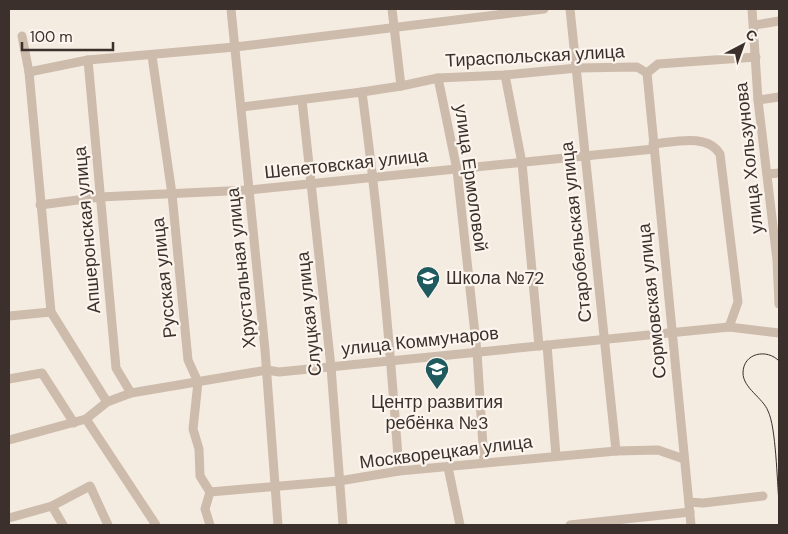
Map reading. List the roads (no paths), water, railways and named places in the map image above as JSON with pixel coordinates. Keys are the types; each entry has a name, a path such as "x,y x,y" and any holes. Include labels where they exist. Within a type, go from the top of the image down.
{"street":[{"name":"Хрустальная улица","path":"231,9 267,370 278,525"},
{"path":"242,107 401,86 392,9"},
{"path":"29,72 88,60 152,56 235,47 544,9"},
{"name":"Старобельская улица","path":"570,9 616,452"},
{"name":"улица Хользунова","path":"752,9 758,100 778,260 779,304"},
{"path":"754,25 779,21"},
{"path":"22,36 29,72 51,312 107,402"},
{"name":"Русская улица","path":"152,56 172,194 188,360 198,382 193,429 198,449 200,476 210,492"},
{"name":"Тираспольская улица","path":"401,86 438,78 505,75 577,68 637,67 647,73 658,64 756,56"},
{"name":"Апшеронская улица","path":"88,60 116,368 131,393"},
{"name":"Сормовская улица","path":"647,73 691,525"},
{"path":"505,75 522,163 556,456"},
{"name":"улица Ермоловой","path":"438,78 457,170 477,352 484,462"},
{"path":"362,92 373,176 392,361 399,471"},
{"path":"758,100 779,97"},
{"name":"Слуцкая улица","path":"302,100 331,367 343,525"},
{"name":"Шепетовская улица","path":"40,205 100,196 249,190 373,176 457,170 584,157 699,140 715,146 720,154 738,302 729,328"},
{"path":"767,174 779,172"},
{"path":"9,316 51,312"},
{"name":"улица Коммунаров","path":"9,440 86,419 107,402 131,393 267,370 279,372 729,328 779,333"},
{"path":"9,379 42,373 74,423"},
{"path":"86,419 156,525"},
{"name":"Москворецкая улица","path":"210,492 340,481 399,471 556,456 658,450 684,459"},
{"path":"448,467 460,525"},
{"path":"9,518 52,506 90,486 108,525"},
{"path":"210,492 205,509 210,525"},
{"path":"570,525 689,507 703,503 762,496"},
{"path":"52,506 63,525"}],"tram line":[{"path":"779,361 768,355 756,355 747,361 743,373 746,383 765,406 771,419 779,502"}],"place":[{"name":"Школа №72","path":"428,299"},
{"name":"Центр развития ребёнка №3","path":"437,390"}]}
